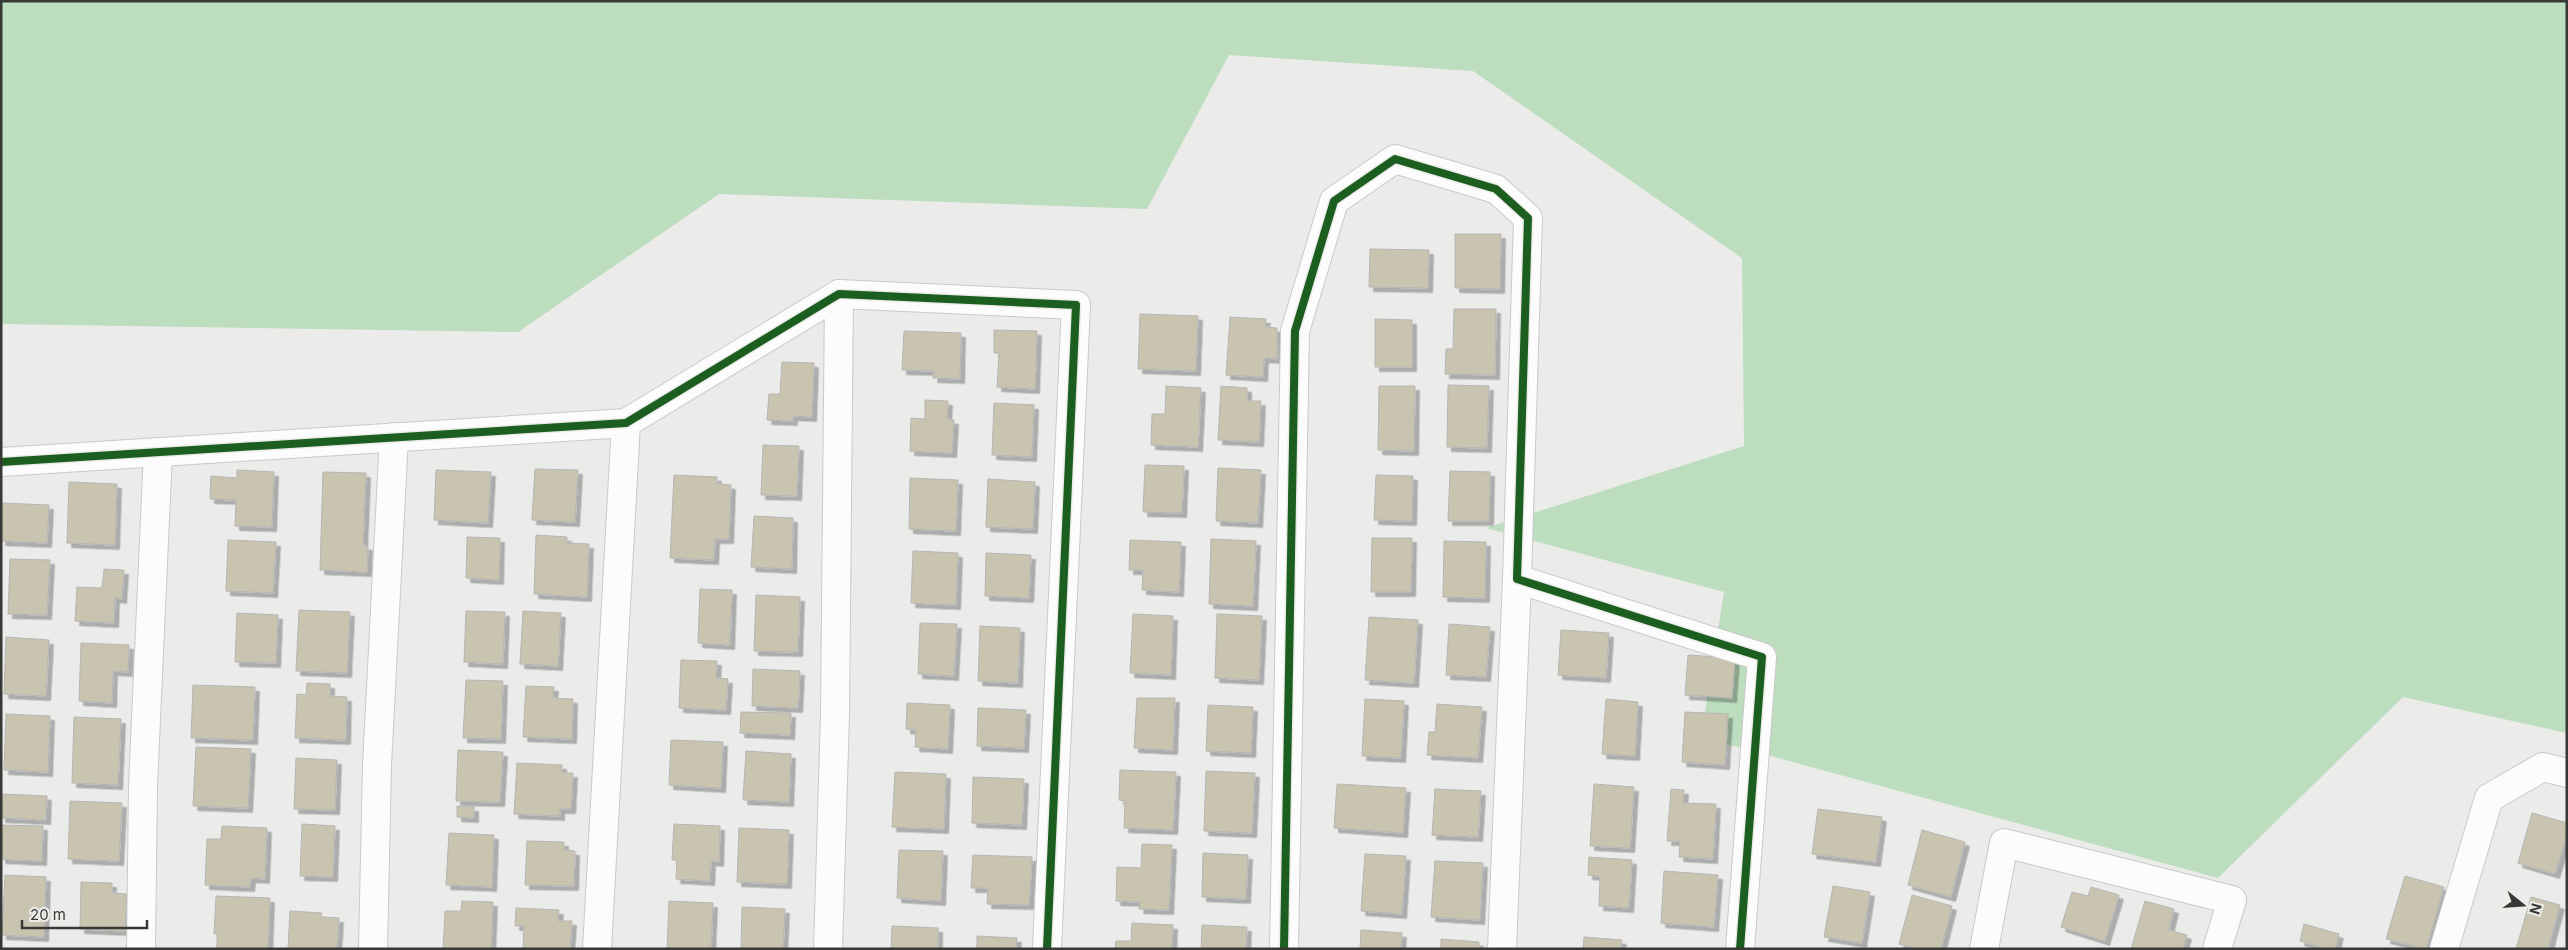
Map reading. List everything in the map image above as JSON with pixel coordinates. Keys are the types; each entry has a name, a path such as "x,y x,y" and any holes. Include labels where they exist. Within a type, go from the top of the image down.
{"street":[{"path":"1284,949 1295,331 1334,201 1395,159 1496,190 1528,218 1517,578 1502,949"},
{"path":"828,949 834,714 839,294"},
{"path":"1,462 626,423 839,294 1076,305 1047,949"},
{"path":"597,949 626,423"},
{"path":"373,949 377,765 394,437"},
{"path":"141,949 143,786 158,452"},
{"path":"1517,578 1762,657 1740,949"},
{"path":"2444,949 2489,798 2543,767 2567,773"},
{"path":"1984,949 2004,843 2232,900 2218,949"}],"green space":[{"path":"1,1 2567,1 2567,733 2403,697 2218,878 1701,737 1724,592 1486,528 1744,446 1742,258 1473,71 1229,55 1147,209 719,194 518,332 1,324"}],"building":[{"path":"1455,234 1501,234 1500,289 1455,288"},
{"path":"1370,249 1429,250 1428,288 1369,287"},
{"path":"1454,309 1496,309 1495,375 1445,374 1446,349 1453,349"},
{"path":"1140,314 1198,316 1196,371 1138,369"},
{"path":"1230,317 1266,319 1265,327 1277,328 1277,359 1264,358 1263,377 1226,375"},
{"path":"1375,319 1412,320 1412,367 1375,367"},
{"path":"994,330 1037,331 1035,389 997,387 999,353 994,353"},
{"path":"904,331 961,333 960,379 933,378 934,371 902,370"},
{"path":"782,362 814,363 812,417 793,416 793,421 767,420 769,394 780,394"},
{"path":"1448,385 1489,386 1487,448 1447,447"},
{"path":"1166,386 1201,388 1198,447 1151,445 1152,414 1165,414"},
{"path":"1221,386 1247,388 1247,401 1261,401 1259,442 1218,440"},
{"path":"1379,386 1415,386 1414,451 1378,450"},
{"path":"925,400 948,401 947,419 954,420 952,453 910,451 911,418 925,419"},
{"path":"994,403 1034,405 1032,457 992,455"},
{"path":"763,445 799,446 797,496 761,495"},
{"path":"1145,465 1184,466 1182,513 1143,512"},
{"path":"1218,468 1261,470 1258,523 1216,521"},
{"path":"535,469 578,470 575,522 532,520"},
{"path":"237,470 274,472 272,527 235,526 236,500 210,499 211,476 237,478"},
{"path":"436,470 491,472 488,523 434,520"},
{"path":"1450,471 1490,472 1489,521 1448,521"},
{"path":"323,472 366,473 363,545 368,546 367,572 320,570"},
{"path":"674,475 717,477 717,484 731,485 729,539 715,539 714,560 670,558"},
{"path":"1376,475 1413,476 1412,521 1374,520"},
{"path":"910,478 958,480 956,531 909,529"},
{"path":"988,479 1035,482 1033,529 986,527"},
{"path":"69,482 117,484 115,545 67,543"},
{"path":"1,503 49,505 47,543 1,541"},
{"path":"754,516 793,518 792,569 751,567"},
{"path":"536,535 567,537 567,543 589,544 587,597 534,594"},
{"path":"467,537 500,538 499,580 466,578"},
{"path":"1372,538 1412,538 1411,592 1371,592"},
{"path":"1211,539 1256,541 1253,606 1209,604"},
{"path":"228,540 276,542 273,593 226,591"},
{"path":"1130,540 1181,542 1179,592 1142,590 1143,570 1129,570"},
{"path":"1444,541 1486,542 1485,598 1443,597"},
{"path":"913,551 958,553 956,605 911,603"},
{"path":"986,553 1031,555 1029,598 985,596"},
{"path":"10,559 50,560 47,615 8,614"},
{"path":"104,569 124,570 122,599 115,598 114,623 75,621 77,587 102,588"},
{"path":"700,589 732,590 730,645 698,643"},
{"path":"756,595 800,597 798,652 754,651"},
{"path":"299,610 350,612 347,673 296,671"},
{"path":"466,611 505,612 503,664 464,662"},
{"path":"523,611 561,613 558,666 520,664"},
{"path":"237,613 278,615 276,663 235,662"},
{"path":"1133,614 1173,616 1171,675 1130,673"},
{"path":"1217,614 1262,616 1259,680 1215,678"},
{"path":"1369,617 1418,620 1414,683 1365,680"},
{"path":"920,623 957,624 954,676 918,674"},
{"path":"1449,624 1490,627 1486,677 1446,675"},
{"path":"980,626 1020,628 1018,683 978,681"},
{"path":"1561,630 1609,633 1606,678 1558,675"},
{"path":"6,637 49,640 46,696 4,694"},
{"path":"81,643 129,645 128,672 113,671 112,703 79,701"},
{"path":"1688,655 1735,658 1732,698 1685,695"},
{"path":"681,660 717,661 716,678 728,679 726,710 679,708"},
{"path":"753,669 800,671 798,708 752,706"},
{"path":"466,680 503,681 501,739 463,738"},
{"path":"307,683 330,684 330,696 347,697 346,740 295,738 297,694 306,695"},
{"path":"193,685 255,687 253,740 191,738"},
{"path":"526,686 554,687 553,698 573,699 572,739 523,737"},
{"path":"1137,698 1175,698 1173,750 1134,748"},
{"path":"1365,699 1404,701 1401,758 1362,756"},
{"path":"1606,699 1638,702 1635,756 1602,754"},
{"path":"907,703 950,705 948,749 915,747 916,730 906,729"},
{"path":"1437,704 1482,707 1478,758 1427,755 1429,732 1435,732"},
{"path":"1208,705 1253,707 1251,753 1206,751"},
{"path":"978,708 1026,710 1024,748 977,746"},
{"path":"741,712 791,713 790,735 740,733"},
{"path":"1685,712 1728,714 1725,765 1682,762"},
{"path":"6,714 50,716 48,772 4,770"},
{"path":"74,717 121,719 118,785 72,783"},
{"path":"671,740 723,742 721,788 669,785"},
{"path":"196,747 251,749 248,808 193,806"},
{"path":"458,750 503,752 500,802 456,801"},
{"path":"746,751 791,754 789,802 743,800"},
{"path":"296,758 337,760 335,810 294,809"},
{"path":"517,763 562,765 562,773 573,773 571,809 560,809 560,816 514,814"},
{"path":"1120,770 1176,772 1173,830 1124,828 1125,801 1119,800"},
{"path":"1206,771 1255,773 1252,833 1204,831"},
{"path":"895,772 946,774 944,829 892,827"},
{"path":"973,777 1024,779 1022,825 972,823"},
{"path":"1337,784 1406,788 1403,833 1334,828"},
{"path":"1594,784 1634,787 1630,848 1590,846"},
{"path":"1435,789 1481,791 1478,837 1432,835"},
{"path":"1671,789 1684,790 1683,803 1716,804 1713,859 1679,857 1680,841 1667,841"},
{"path":"1,794 47,796 46,820 1,818"},
{"path":"70,801 122,803 119,861 68,859"},
{"path":"457,806 474,807 474,818 457,817"},
{"path":"1818,809 1882,817 1876,862 1812,854"},
{"path":"2532,813 2567,823 2567,835 2555,874 2518,863"},
{"path":"302,824 335,826 333,877 300,876"},
{"path":"674,824 720,826 719,862 711,861 710,881 676,879 677,860 672,860"},
{"path":"1,825 43,826 42,861 1,859"},
{"path":"222,826 267,828 265,879 251,878 250,887 205,885 207,839 221,839"},
{"path":"739,828 789,830 787,884 737,882"},
{"path":"1922,830 1965,842 1951,897 1908,885"},
{"path":"449,833 494,835 492,887 446,885"},
{"path":"527,841 564,842 564,850 575,851 574,886 525,885"},
{"path":"1142,844 1172,845 1169,910 1139,909 1140,902 1116,901 1117,867 1141,868"},
{"path":"899,850 943,851 941,901 897,898"},
{"path":"1203,853 1248,855 1246,899 1202,897"},
{"path":"1365,854 1406,856 1402,914 1361,911"},
{"path":"973,855 1032,857 1029,905 987,904 988,888 971,888"},
{"path":"1589,857 1632,860 1629,908 1599,906 1600,876 1588,875"},
{"path":"1435,861 1483,863 1480,920 1431,917"},
{"path":"1664,871 1718,875 1714,927 1661,923"},
{"path":"5,875 46,877 44,937 2,935"},
{"path":"2405,876 2444,887 2426,949 2386,939"},
{"path":"81,882 112,883 112,893 127,894 125,931 80,929"},
{"path":"1833,886 1870,892 1862,943 1824,937"},
{"path":"2091,887 2119,895 2105,941 2061,927 2072,892 2088,896"},
{"path":"1912,895 1952,906 1941,949 1916,949 1899,944"},
{"path":"216,896 270,898 268,949 217,949 217,933 214,934"},
{"path":"2531,897 2560,905 2548,949 2516,949"},
{"path":"462,901 493,902 491,949 443,949 445,911 461,911"},
{"path":"669,901 713,903 711,949 667,949"},
{"path":"2145,901 2174,909 2169,930 2187,935 2183,949 2131,949"},
{"path":"742,907 785,909 783,949 741,949"},
{"path":"516,908 559,910 558,921 572,921 570,949 523,949 524,926 515,926"},
{"path":"290,911 322,913 321,917 339,918 337,949 288,949"},
{"path":"1132,923 1173,925 1172,949 1115,949 1116,941 1131,941"},
{"path":"2304,924 2339,934 2335,949 2325,949 2300,941"},
{"path":"1202,925 1247,927 1246,949 1201,949"},
{"path":"892,926 938,928 938,949 891,949"},
{"path":"1361,930 1402,933 1401,949 1360,949"},
{"path":"977,936 1017,938 1016,949 977,949"},
{"path":"1584,937 1622,940 1621,949 1583,949"},
{"path":"1441,939 1479,942 1479,949 1441,949"}],"cycle path":[{"path":"1284,949 1295,331 1334,201 1395,159 1496,189 1528,218 1517,579 1762,657 1740,949"},
{"path":"1,462 626,423 839,294 1076,305 1047,949"}]}
